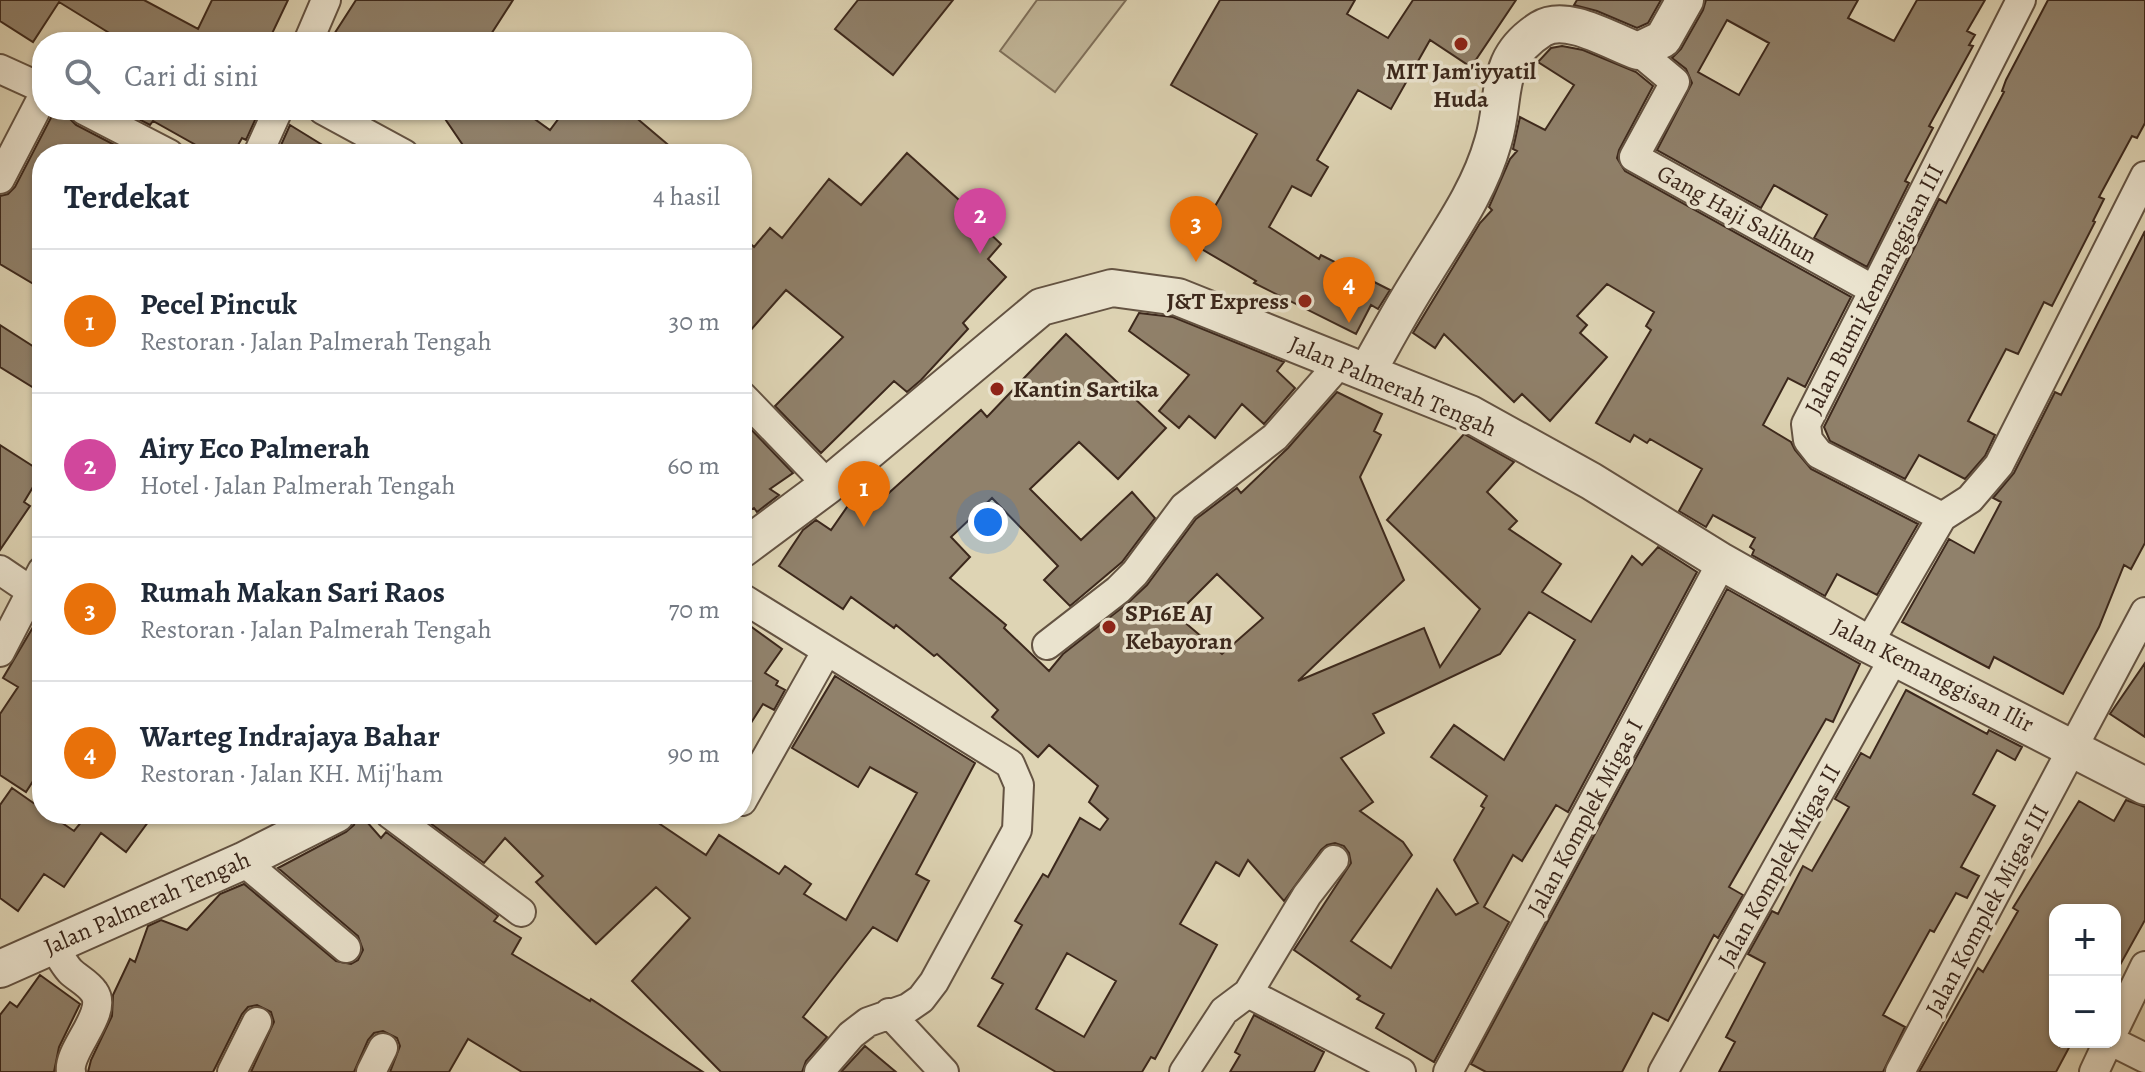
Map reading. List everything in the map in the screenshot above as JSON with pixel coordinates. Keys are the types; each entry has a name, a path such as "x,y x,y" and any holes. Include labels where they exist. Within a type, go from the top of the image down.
{"street":[{"path":"312,32 326,0"},
{"path":"1047,645 1126,582 1184,507 1275,437 1354,368 1410,296 1476,189 1494,140 1502,77 1518,49 1543,28 1563,23 1638,51 1663,39 1685,0"},
{"name":"Jalan Bumi Kemanggisan III","path":"1942,517 1819,454 1808,440 1806,424 2021,0"},
{"name":"Gang Haji Salihun","path":"1638,51 1675,82 1634,157 1874,290"},
{"path":"0,69 32,83"},
{"path":"0,179 32,117"},
{"path":"103,120 150,144"},
{"path":"263,144 273,120"},
{"path":"341,120 386,144"},
{"path":"1942,517 1970,499 1999,465 2145,176"},
{"name":"Jalan Palmerah Tengah","path":"752,542 828,485 1041,307 1112,288 1178,297 1470,414 1591,481 1722,562"},
{"path":"752,406 828,485"},
{"name":"Jalan Komplek Migas II","path":"1663,1072 1881,651 1942,517"},
{"name":"Jalan Kemanggisan Ilir","path":"1722,562 1881,651 2145,786"},
{"name":"Jalan Komplek Migas I","path":"1448,1072 1722,562"},
{"path":"0,570 32,580"},
{"path":"0,652 32,589"},
{"path":"752,604 1010,764 1019,785 1017,830 934,982 921,999 908,1008 868,1022 851,1035 819,1072"},
{"name":"Jalan Komplek Migas III","path":"1900,1072 2145,612"},
{"path":"752,783 826,652"},
{"name":"Jalan Palmerah Tengah","path":"5,962 53,945 243,861 316,824"},
{"path":"403,824 521,912"},
{"path":"1184,1072 1238,1000 1307,895 1334,860"},
{"path":"243,861 346,948"},
{"path":"53,945 69,970 94,992 97,1001 96,1011 71,1062 71,1072"},
{"path":"2121,1016 2145,966"},
{"path":"1238,1000 1401,1072"},
{"path":"889,1013 944,1072"},
{"path":"232,1072 257,1022"},
{"path":"2121,1047 2145,1058"},
{"path":"2094,1072 2108,1048"}],"shaded area":[{"path":"1037,0 1126,0 1055,92 1000,51"}],"building":[{"path":"0,0 144,0 198,29 212,0 288,0 273,32 108,32 59,2 40,32 32,32 32,41 0,21"},
{"path":"356,0 513,0 492,32 335,32"},
{"path":"858,0 953,0 893,75 835,29"},
{"path":"1220,0 1355,0 1347,14 1388,38 1413,0 1516,0 1471,67 1430,40 1391,109 1358,90 1317,160 1328,167 1311,196 1292,186 1269,227 1319,259 1321,255 1390,290 1378,309 1371,305 1356,334 1254,283 1256,281 1193,244 1257,134 1171,85"},
{"path":"1577,0 1661,0 1648,23 1637,28 1574,5"},
{"path":"1706,0 1858,0 1848,18 1894,41 1917,0 1985,0 1967,31 1975,35 1969,45 1973,46 1929,126 1933,128 1905,181 1909,183 1867,267 1814,238 1827,215 1774,185 1761,208 1657,150 1692,83 1686,69 1672,58 1681,49","holes":["1727,20 1769,43 1739,95 1698,72"]},
{"path":"2048,0 2145,0 2145,123 2137,138 2132,136 2099,197 2104,199 2095,222 2052,306 2044,302 2018,354 2006,349 1968,421 1995,435 1985,456 1965,479 1919,455 1905,479 1830,441 1824,427 1939,199 1946,203"},
{"path":"1562,46 1583,50 1636,72 1653,86 1619,150 1617,158 1625,171 1851,297 1805,387 1788,378 1763,425 1791,442 1811,469 1918,524 1877,595 1837,574 1825,596 1752,555 1754,550 1750,547 1755,538 1713,515 1706,527 1679,511 1702,469 1650,439 1647,443 1634,435 1630,442 1596,423 1651,330 1646,326 1654,312 1607,284 1577,316 1587,325 1580,333 1607,357 1550,421 1522,394 1514,402 1444,334 1435,348 1413,333 1480,223 1492,210 1489,207 1510,159 1517,151 1513,149 1520,117 1545,130 1574,85 1538,62 1551,48"},
{"path":"50,120 71,120 113,144 37,144"},
{"path":"140,120 255,120 246,140 242,138 239,144 194,144 153,121 150,125"},
{"path":"446,120 536,120 550,130 558,120 639,120 667,144 462,144"},
{"path":"290,125 321,144 281,144"},
{"path":"907,153 969,209 967,212 1001,244 988,259 1006,277 963,323 968,329 921,380 907,392 894,381 821,453 775,406 843,337 786,290 752,329 752,245 754,247 770,228 782,238 829,179 861,205"},
{"path":"32,154 32,283 0,264 0,196 8,194"},
{"path":"2145,231 2145,543 2131,569 2124,565 2099,627 2063,694 1994,657 1989,668 1902,622 1949,539 1974,553 2001,502 1993,498 2014,473 2055,392 2061,395"},
{"path":"1139,313 1173,317 1284,362 1277,371 1295,388 1264,424 1242,404 1215,438 1189,416 1179,428 1159,411 1189,375 1129,331"},
{"path":"0,325 32,346 32,387 0,367"},
{"path":"1066,334 1166,428 1118,479 1079,442 1030,489 1081,540 1132,492 1155,518 1122,562 1070,606 1044,580 1058,566 992,498 951,537 970,557 950,578 1006,625 1004,628 1049,671 1063,654 1147,585 1196,519 1237,488 1241,493 1288,448 1337,392 1382,414 1374,431 1381,435 1360,477 1404,580 1298,681 1424,628 1440,667 1480,609 1387,520 1464,434 1514,462 1487,492 1517,521 1509,529 1561,564 1542,592 1591,622 1632,556 1642,565 1658,547 1697,572 1568,812 1556,805 1522,861 1513,855 1484,907 1509,922 1434,1062 1376,1028 1384,1014 1357,999 1360,996 1294,950 1351,863 1344,846 1335,843 1321,850 1284,901 1248,860 1239,876 1216,862 1180,924 1217,945 1155,1059 1151,1057 1142,1072 1056,1072 978,1026 1003,984 992,978 1022,925 1015,921 1043,874 1048,877 1080,818 1100,830 1108,819 1089,802 1098,786 1049,745 1038,757 992,717 998,710 966,680 937,654 934,656 896,625 894,628 851,597 843,609 779,566 803,530 816,520 831,530 854,497 871,509 981,410 987,417","holes":["1217,574 1263,618 1222,654 1176,615","1529,612 1575,640 1504,760 1454,725 1431,757 1487,796 1481,806 1484,808 1454,860 1478,903 1456,915 1437,889 1391,968 1351,941 1412,855 1403,842 1360,811 1373,802 1341,758 1384,733 1373,714 1500,654","1067,953 1116,981 1084,1037 1036,1009"]},
{"path":"752,430 793,473 770,489 779,495 757,512 754,508"},
{"path":"0,445 32,466 32,489 24,502 30,506 0,550"},
{"path":"1727,589 1860,664 1833,722 1826,719 1729,887 1743,895 1718,938 1714,935 1668,1021 1653,1013 1622,1072 1486,1072 1471,1064"},
{"path":"752,627 782,649 765,673 785,690 774,710 763,704 752,721"},
{"path":"32,629 32,783 26,792 0,775 0,714 18,687 3,678"},
{"path":"2145,663 2145,737 2110,714"},
{"path":"835,676 975,763 916,874 929,881 897,941 873,927 803,1017 827,1037 806,1061 802,1072 721,1072 632,981 690,918 656,887 596,944 536,882 543,876 505,838 484,863 431,824 660,824 706,855 719,835 779,874 785,866 811,884 804,894 846,920 917,793 870,767 858,787 792,748"},
{"path":"1906,690 1987,734 1989,730 2022,747 2015,760 1997,750 1973,794 1995,806 1961,867 1979,876 1967,898 1956,893 1934,932 1930,930 1883,1015 1905,1027 1883,1072 1719,1072 1735,1042 1726,1037 1765,963 1748,954 1772,911 1778,914 1803,866 1812,871 1849,807 1835,799 1861,753 1870,758"},
{"path":"12,788 32,802 32,824 64,824 74,831 80,824 147,824 126,852 101,833 64,887 44,874 18,911 0,898 0,805"},
{"path":"2126,800 2145,807 2145,920 2121,963 2121,904 2049,904 2049,1048 2069,1048 2056,1072 1919,1072 1978,968 1983,972 2018,911 2013,908 2079,801 2114,821"},
{"path":"369,824 381,838 386,832 498,916 494,921 521,938 512,954 591,999 703,1072 522,1072 468,1039 449,1072 390,1072 400,1046 397,1038 383,1031 374,1033 368,1040 354,1072 251,1072 274,1022 271,1012 257,1005 248,1007 242,1014 213,1072 88,1072 112,1016 113,995 130,959 135,962 148,926 161,920 187,930 220,894 244,884 336,961 351,964 358,960 363,950 358,936 278,868 354,825"},
{"path":"40,975 80,1004 59,1047 54,1072 0,1072 0,1015 10,1002 17,1007"},
{"path":"1254,1015 1324,1052 1314,1072 1230,1072 1240,1055 1235,1052"},
{"path":"865,1046 896,1072 841,1072"}],"place":[{"name":"MIT Jam'iyyatil Huda","path":"1461,44"},
{"name":"Airy Eco Palmerah","path":"980,254"},
{"name":"Rumah Makan Sari Raos","path":"1196,262"},
{"name":"J&T Express","path":"1305,301"},
{"name":"Warteg Indrajaya Bahar","path":"1349,323"},
{"name":"Kantin Sartika","path":"997,389"},
{"name":"Pecel Pincuk","path":"864,527"},
{"name":"SP16E AJ Kebayoran","path":"1109,627"}]}
